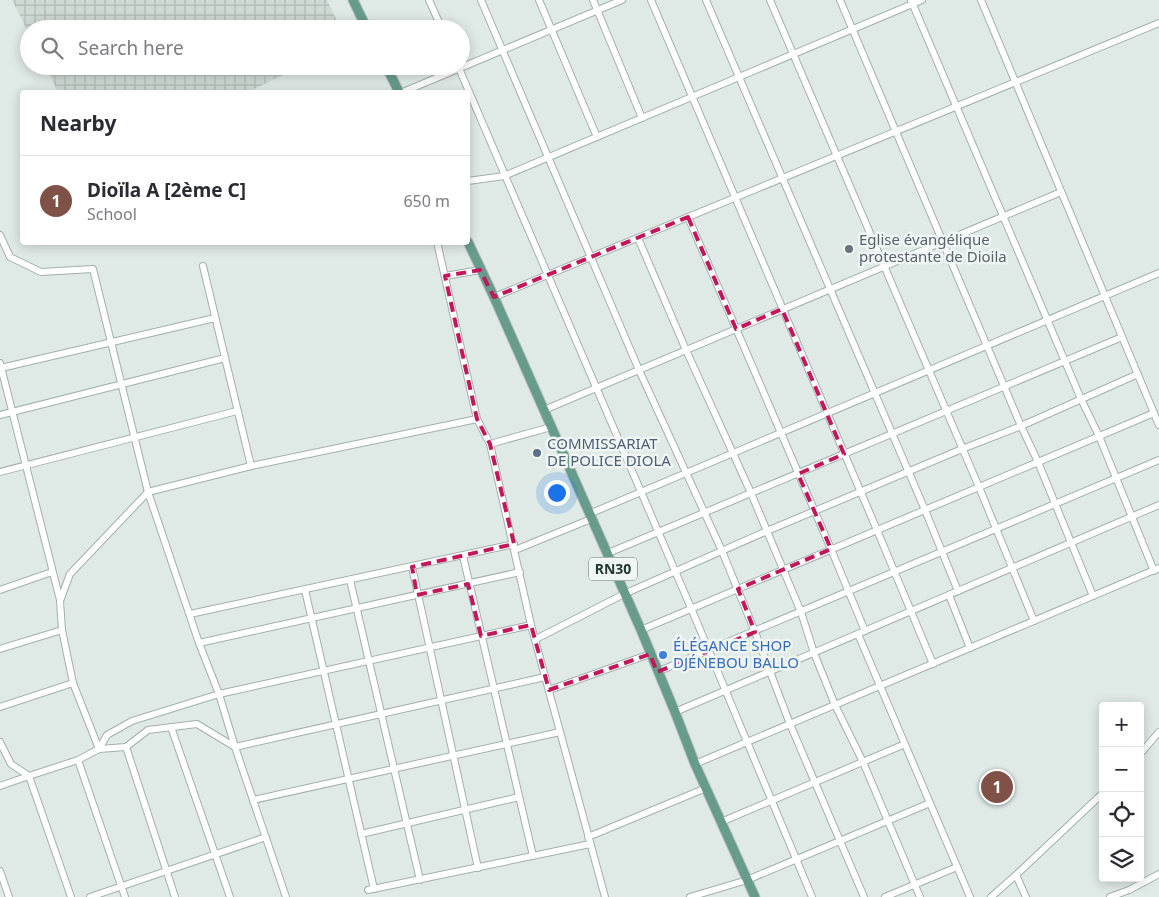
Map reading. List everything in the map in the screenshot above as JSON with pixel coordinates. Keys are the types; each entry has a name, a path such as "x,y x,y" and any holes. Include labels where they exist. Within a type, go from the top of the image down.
{"main road":[{"path":"353,0 363,20"},
{"path":"390,75 398,90"},
{"name":"RN30","path":"469,245 641,630 695,764 755,897"}],"street":[{"path":"429,0 438,20"},
{"path":"481,0 639,370 722,551 790,724 864,897"},
{"path":"539,0 597,137"},
{"path":"593,0 642,118"},
{"path":"470,63 622,0"},
{"path":"651,0 933,664"},
{"path":"706,0 958,591"},
{"path":"770,0 979,487 1034,621"},
{"path":"840,0 1038,462 1093,596"},
{"path":"470,181 504,176 912,2 922,0"},
{"path":"981,0 1159,425"},
{"path":"695,764 1156,569 1132,517 1099,436 1081,399 912,2"},
{"path":"494,298 1159,23"},
{"path":"408,90 442,75"},
{"path":"461,75 467,90"},
{"path":"470,96 691,608 707,651 812,897"},
{"path":"544,410 1061,192"},
{"path":"688,217 865,631"},
{"path":"0,235 10,257 40,272 93,269 148,492 199,643 220,694 235,747 286,897"},
{"path":"638,238 751,493 800,612 835,705 863,762 920,897"},
{"path":"438,245 477,419 490,444 531,625 604,897"},
{"path":"203,266 252,466"},
{"path":"445,276 480,270"},
{"path":"190,614 463,556 514,547 590,517 732,452 780,434 1159,273"},
{"path":"99,749 73,683 62,630 60,601 1,365 112,343 215,318"},
{"path":"606,554 1122,337"},
{"path":"0,415 225,358"},
{"path":"536,639 624,594 767,531 908,471 1021,426 1138,374"},
{"path":"0,472 237,411"},
{"path":"641,630 1154,413"},
{"path":"60,601 70,574 148,492 252,466 477,419"},
{"path":"490,444 551,427"},
{"path":"658,672 1159,460"},
{"path":"675,712 1159,505"},
{"path":"463,556 533,856"},
{"path":"412,567 478,868"},
{"path":"0,590 52,572"},
{"path":"199,643 520,572"},
{"path":"350,580 420,880"},
{"path":"305,590 361,834 371,890 590,844"},
{"path":"949,595 970,648"},
{"path":"99,749 107,734 132,721 220,694 531,625"},
{"path":"0,649 62,630"},
{"path":"858,634 970,897"},
{"path":"549,690 650,654"},
{"path":"0,786 78,760 99,749 126,747 148,730 197,724 235,747 545,677"},
{"path":"0,707 73,683"},
{"path":"171,727 230,897"},
{"path":"253,800 560,732"},
{"path":"1144,749 1159,732"},
{"path":"0,742 12,764 29,776 71,897"},
{"path":"721,822 905,744"},
{"path":"126,747 175,897"},
{"path":"78,760 125,897"},
{"path":"588,837 706,788"},
{"path":"361,834 519,797"},
{"path":"991,897 1099,797"},
{"path":"690,897 747,880 930,803"},
{"path":"90,897 266,837"},
{"path":"885,897 957,867"},
{"path":"0,871 9,897"},
{"path":"1110,897 1129,890 1159,874"},
{"path":"1016,875 1026,897"}],"highlighted area":[{"path":"688,217 736,329 782,309 844,454 798,474 831,549 738,589 755,632 657,672 650,654 549,690 531,625 481,636 468,584 417,595 412,567 514,544 490,444 477,419 445,276 480,270 494,297"}],"shaded area":[{"path":"12,0 327,0 337,20 22,20"},
{"path":"50,75 283,75 252,90 57,90"}],"place":[{"name":"Eglise évangélique protestante de Dioila","path":"849,249"},
{"name":"COMMISSARIAT DE POLICE DIOLA","path":"537,453"},
{"name":"ÉLÉGANCE SHOP DJÉNEBOU BALLO","path":"663,655"},
{"name":"Dioïla A [2ème C]","path":"997,787"}]}
